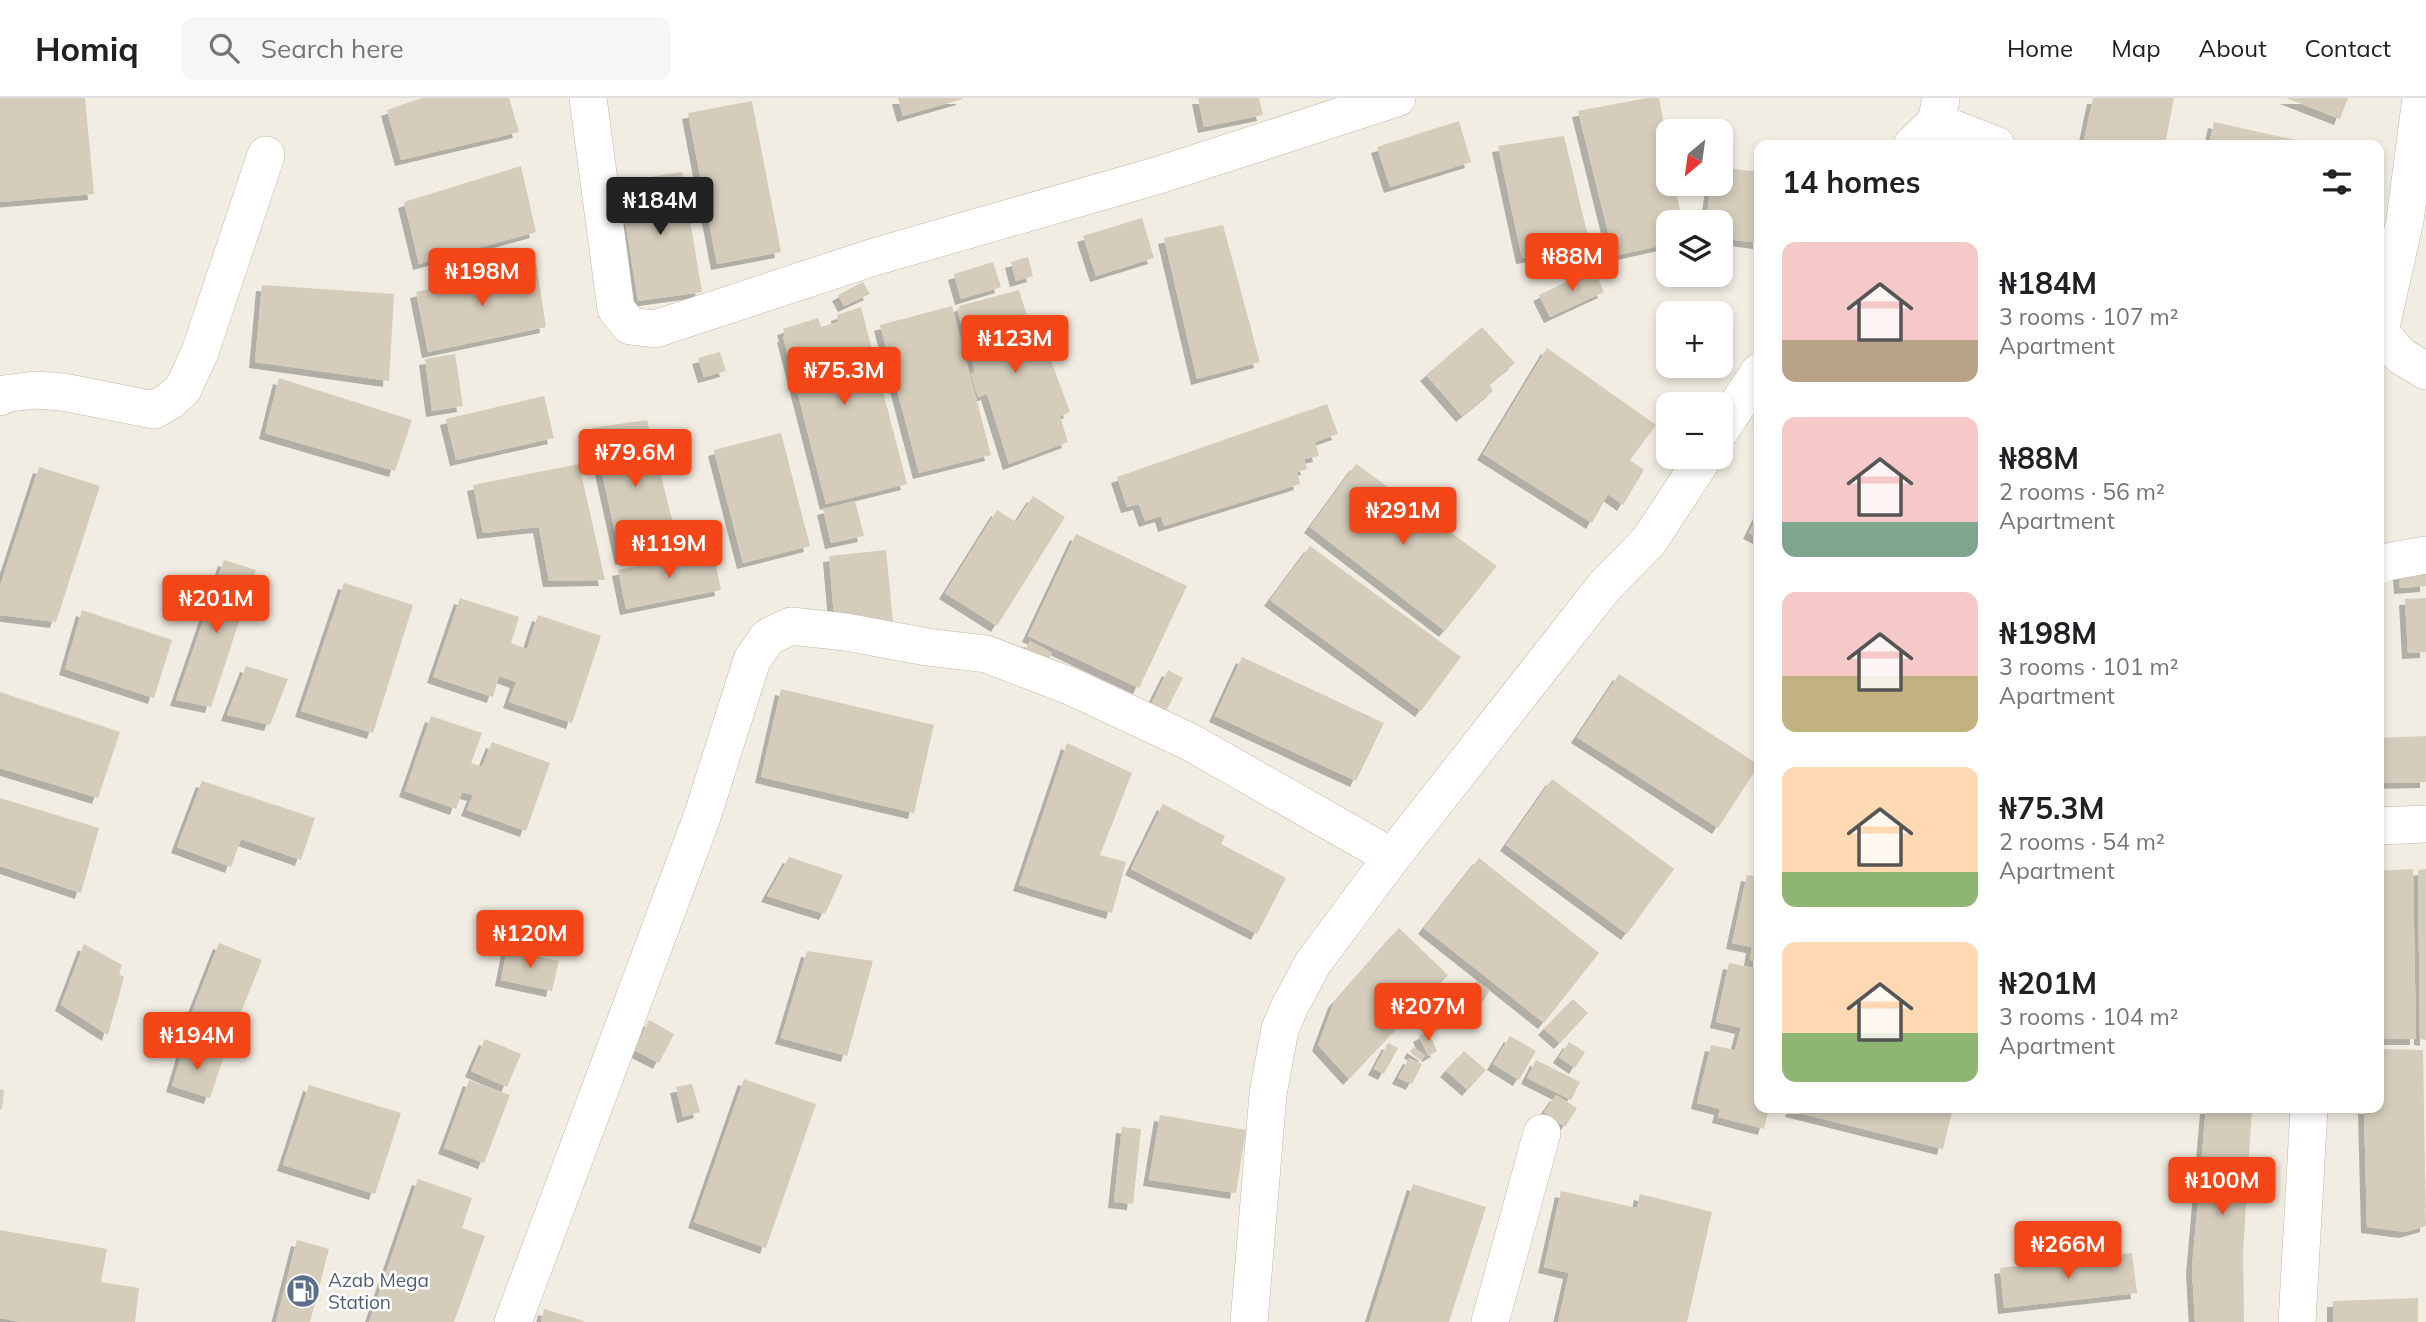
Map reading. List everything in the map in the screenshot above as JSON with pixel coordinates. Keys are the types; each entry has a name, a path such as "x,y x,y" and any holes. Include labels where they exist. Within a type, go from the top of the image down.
{"street":[{"path":"588,98 616,309 630,326 656,329 874,257 1159,175 1397,98"},
{"path":"2384,310 2405,220 2421,98"},
{"path":"1930,122 1982,140"},
{"path":"0,397 4,394 35,390 154,410 171,400 183,389 200,352 266,155"},
{"path":"2384,337 2401,356 2426,371"},
{"path":"1733,411 1754,380"},
{"path":"1249,1322 1268,1094 1280,1029 1290,1006 1314,963 1392,857 1604,587 1649,541 1696,469"},
{"path":"2384,563 2426,555"},
{"path":"513,1322 702,817 752,660 768,637 791,626 986,654 1070,686 1190,742 1392,857"},
{"path":"2384,826 2426,824"},
{"path":"2297,1322 2309,1113"},
{"path":"1490,1322 1542,1133"}],"building":[{"path":"0,98 85,98 94,194 0,202"},
{"path":"422,98 509,98 519,132 401,160 387,110"},
{"path":"898,98 962,98 962,99 903,116"},
{"path":"1198,98 1259,98 1263,115 1204,127"},
{"path":"1659,98 1663,119 1656,119 1656,196 1677,196 1680,210 1656,210 1656,247 1614,256 1578,111"},
{"path":"2093,98 2174,98 2166,140 2084,140"},
{"path":"2286,98 2348,98 2340,119"},
{"path":"752,101 781,252 717,264 688,113"},
{"path":"1459,121 1471,162 1390,187 1377,147"},
{"path":"2214,122 2295,140 2210,140"},
{"path":"1564,136 1591,249 1522,258 1498,146"},
{"path":"521,166 536,232 419,264 404,202"},
{"path":"1733,169 1754,171 1754,242 1733,240 1733,210 1708,210 1709,196 1733,196"},
{"path":"682,172 702,292 638,301 619,182"},
{"path":"1142,218 1154,258 1096,276 1083,236"},
{"path":"1223,225 1260,362 1197,379 1164,238"},
{"path":"1028,257 1033,276 1016,281 1011,262"},
{"path":"993,262 1001,287 961,299 954,274"},
{"path":"536,263 546,327 428,352 416,292"},
{"path":"1594,269 1604,292 1550,317 1539,295"},
{"path":"863,282 870,294 844,306 838,295"},
{"path":"262,285 394,294 389,381 255,362"},
{"path":"1019,290 1031,328 1038,325 1070,412 1060,416 1068,442 1009,464 987,394 978,397 971,374 975,372 957,309 959,306"},
{"path":"952,306 991,455 919,473 880,325"},
{"path":"861,307 907,484 826,504 783,329 818,318 821,327 838,322 837,315"},
{"path":"1482,327 1515,363 1489,384 1493,391 1462,416 1426,375"},
{"path":"1547,348 1656,425 1630,460 1644,470 1623,505 1608,494 1592,523 1483,454"},
{"path":"720,352 726,371 704,377 698,358"},
{"path":"455,354 463,406 432,411 425,359"},
{"path":"279,378 412,420 395,471 265,433"},
{"path":"544,396 554,438 456,460 446,419"},
{"path":"1327,404 1338,434 1315,442 1319,456 1304,459 1307,469 1297,472 1300,484 1164,526 1161,516 1145,521 1139,504 1127,507 1117,477"},
{"path":"647,420 679,547 621,559 592,428"},
{"path":"781,433 810,546 743,563 714,450"},
{"path":"579,464 605,580 549,581 539,527 483,533 473,485"},
{"path":"1356,464 1497,566 1445,631 1310,527"},
{"path":"39,467 100,486 56,622 0,615 0,586"},
{"path":"1033,496 1065,517 997,626 945,593 997,510 1016,522"},
{"path":"855,501 864,536 831,543 823,509"},
{"path":"1754,523 1754,536 1749,533"},
{"path":"1076,534 1187,586 1139,688 1028,636"},
{"path":"1310,546 1461,657 1421,711 1270,600"},
{"path":"886,550 893,622 835,627 829,556"},
{"path":"713,552 721,590 626,609 618,570"},
{"path":"224,560 256,570 211,707 176,700"},
{"path":"2426,560 2426,586 2400,588 2398,562"},
{"path":"344,583 413,605 373,733 301,711"},
{"path":"460,598 519,617 511,643 527,649 538,615 601,636 572,723 509,702 516,682 499,676 493,697 433,677"},
{"path":"2426,598 2426,652 2408,653 2405,599"},
{"path":"82,610 172,640 154,698 65,669"},
{"path":"1030,641 1052,653 1046,664 1024,652"},
{"path":"1242,657 1384,723 1356,781 1215,716"},
{"path":"246,666 288,679 270,725 227,715"},
{"path":"1168,670 1183,678 1165,713 1150,706"},
{"path":"1619,674 1754,762 1754,773 1718,828 1577,737"},
{"path":"781,689 934,725 914,813 761,777"},
{"path":"0,692 120,732 98,798 0,768"},
{"path":"431,716 482,733 471,763 482,767 492,742 550,763 526,831 467,810 473,795 462,792 456,809 405,791"},
{"path":"2426,736 2426,782 2384,783 2384,738"},
{"path":"1067,743 1132,773 1100,855 1126,862 1112,913 1019,885"},
{"path":"1552,779 1674,869 1627,934 1506,845"},
{"path":"202,781 315,818 301,860 241,839 231,867 177,847"},
{"path":"0,798 99,828 81,893 0,866"},
{"path":"1163,804 1225,836 1221,844 1286,878 1257,934 1131,869"},
{"path":"789,857 843,875 825,914 767,896"},
{"path":"1479,858 1599,953 1544,1023 1424,928"},
{"path":"2413,869 2416,1039 2384,1039 2384,871"},
{"path":"2426,869 2426,1040 2420,1039 2418,870"},
{"path":"1747,875 1754,876 1754,961 1750,960 1752,947 1732,943"},
{"path":"1399,928 1448,975 1349,1079 1318,1045 1334,1002"},
{"path":"219,943 262,960 225,1052 183,1035"},
{"path":"84,944 122,965 119,974 124,977 108,1035 61,1005"},
{"path":"507,949 559,961 552,991 501,980"},
{"path":"807,951 873,961 847,1056 781,1038"},
{"path":"1729,963 1754,968 1754,1113 1768,1113 1764,1129 1718,1117 1720,1109 1697,1103 1711,1045 1735,1050 1741,1028 1716,1022"},
{"path":"1476,981 1490,990 1476,1012 1462,1004"},
{"path":"1573,999 1588,1013 1560,1043 1544,1029"},
{"path":"649,1020 674,1034 659,1063 634,1050"},
{"path":"1428,1031 1437,1051 1428,1056 1419,1036"},
{"path":"1510,1036 1536,1051 1519,1080 1493,1064"},
{"path":"485,1039 521,1054 507,1087 471,1071"},
{"path":"1569,1042 1585,1052 1575,1068 1559,1057"},
{"path":"1388,1043 1398,1048 1384,1074 1374,1069"},
{"path":"184,1046 223,1059 210,1098 172,1086"},
{"path":"1413,1047 1425,1055 1421,1061 1410,1052"},
{"path":"2384,1049 2423,1050 2426,1226 2405,1232 2367,1227 2364,1113 2384,1113"},
{"path":"1464,1051 1486,1070 1468,1090 1446,1071"},
{"path":"1409,1058 1422,1064 1412,1084 1398,1078"},
{"path":"1536,1060 1580,1082 1571,1100 1527,1078"},
{"path":"744,1079 816,1104 766,1248 694,1222"},
{"path":"469,1080 510,1095 484,1163 444,1148"},
{"path":"692,1084 700,1112 683,1117 676,1087"},
{"path":"309,1085 401,1113 375,1194 283,1165"},
{"path":"0,1089 4,1090 2,1109 0,1109"},
{"path":"1556,1095 1577,1108 1565,1127 1544,1112"},
{"path":"1799,1113 1952,1113 1943,1149"},
{"path":"2206,1113 2252,1113 2243,1253 2244,1322 2195,1322 2192,1268"},
{"path":"1160,1115 1246,1130 1236,1193 1149,1180"},
{"path":"1122,1127 1141,1129 1133,1204 1114,1202"},
{"path":"418,1179 472,1198 462,1228 485,1236 454,1322 369,1322"},
{"path":"1413,1184 1486,1207 1449,1322 1369,1322"},
{"path":"1561,1191 1637,1208 1640,1194 1712,1212 1687,1322 1558,1322 1569,1273 1544,1267"},
{"path":"0,1230 107,1249 101,1282 139,1288 135,1322 21,1322 0,1318"},
{"path":"297,1240 329,1249 310,1322 276,1322"},
{"path":"2132,1253 2137,1293 2004,1308 2000,1268"},
{"path":"2418,1298 2418,1322 2333,1322 2333,1301"},
{"path":"544,1309 584,1321 584,1322 541,1322"}],"place":[{"name":"Azab Mega Station","path":"303,1291"}]}
